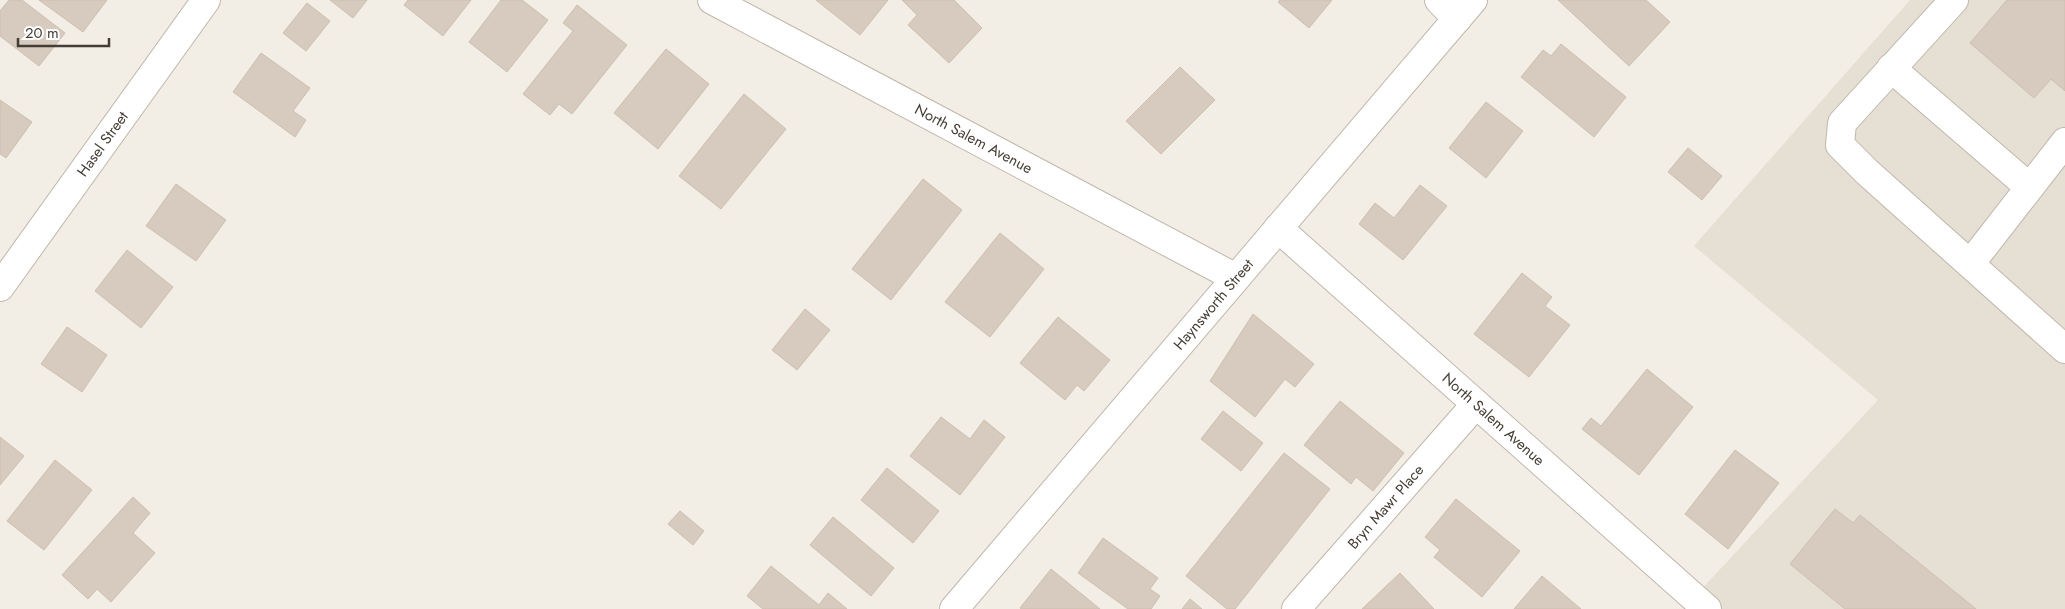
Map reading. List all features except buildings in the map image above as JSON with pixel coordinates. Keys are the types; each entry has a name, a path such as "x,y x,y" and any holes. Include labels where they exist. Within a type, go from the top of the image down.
{"street":[{"name":"Hasel Street","path":"0,287 206,0"},
{"name":"North Salem Avenue","path":"712,0 1236,278"},
{"path":"1954,0 1842,123 1840,145 1867,172 2065,348"},
{"name":"Haynsworth Street","path":"954,609 1278,228 1456,6"},
{"path":"1891,68 2029,187"},
{"path":"1970,264 2065,142"},
{"name":"North Salem Avenue","path":"1278,228 1707,609"},
{"name":"Bryn Mawr Place","path":"1296,609 1476,404"}],"shaded area":[{"path":"1910,0 2065,0 2065,609 1683,609 1878,400 1694,246"}]}
